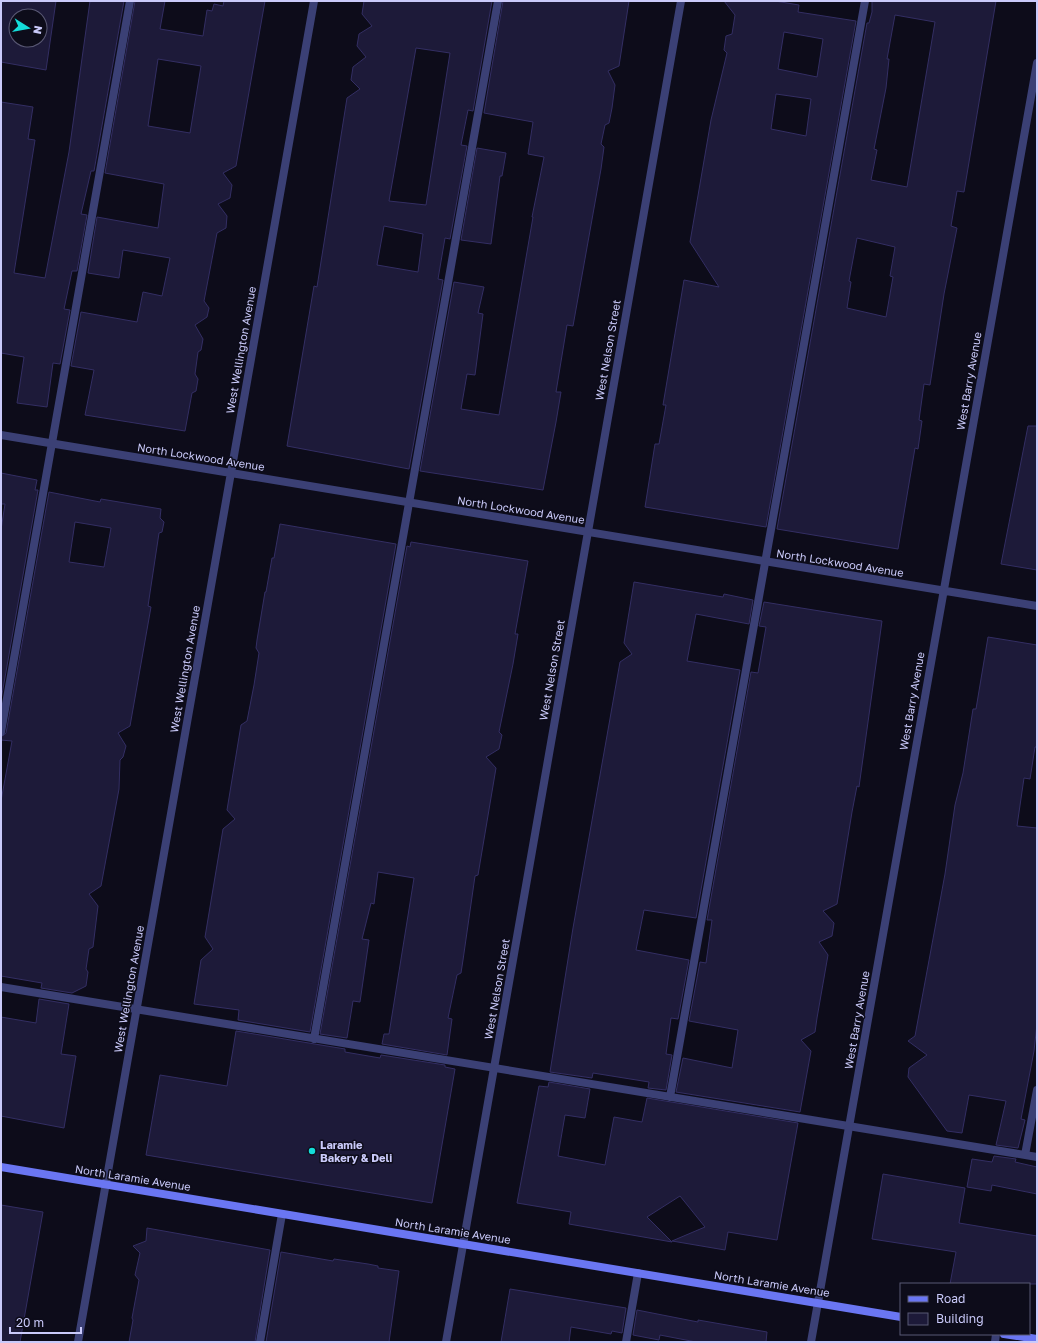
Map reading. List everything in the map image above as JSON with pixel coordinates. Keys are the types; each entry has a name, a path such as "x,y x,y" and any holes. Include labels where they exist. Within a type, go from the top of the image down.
{"street":[{"path":"1,732 130,1"},
{"name":"West Wellington Avenue","path":"78,1342 314,1"},
{"path":"314,1039 498,1"},
{"name":"West Nelson Street","path":"446,1342 681,1"},
{"path":"670,1097 865,1"},
{"name":"West Barry Avenue","path":"811,1342 1037,63"},
{"name":"North Lockwood Avenue","path":"1,435 1037,606"},
{"path":"1,987 1037,1157"},
{"path":"1025,1155 1037,1090"},
{"name":"North Laramie Avenue","path":"1,1167 900,1317"},
{"path":"260,1342 282,1214"},
{"path":"626,1342 638,1273"},
{"path":"1010,1335 1037,1340"}],"building":[{"path":"1,1 56,1 46,70 1,62"},
{"path":"90,1 124,1 94,171 91,171 81,214 87,215 77,271 72,271 64,309 70,310 60,364 53,363 47,407 17,403 24,357 1,353 1,102 33,107 28,139 35,140 14,273 45,278 69,152"},
{"path":"135,1 165,1 160,29 203,36 207,10 212,11 214,4 223,6 224,1 265,1 236,166 223,173 232,185 230,198 218,204 227,216 226,228 217,233 204,301 209,308 207,317 195,325 203,339 201,350 198,352 195,374 198,379 196,391 192,393 185,431 85,415 94,370 71,366 81,312 137,322 143,292 162,296 170,258 123,250 119,278 88,273 97,217 158,228 164,184 105,173","holes":["158,59 201,66 190,133 148,126"]},
{"path":"364,1 492,1 473,111 468,110 461,145 467,146 450,239 445,238 438,279 443,280 409,469 287,446 314,286 317,287 347,98 360,89 351,80 353,67 366,57 357,46 359,34 372,26 362,14","holes":["416,48 450,53 426,205 389,201","384,226 423,234 418,272 377,265"]},
{"path":"503,1 629,1 619,66 608,71 615,85 612,108 609,123 605,125 601,144 604,147 601,169 573,326 567,325 556,392 561,392 543,490 420,471 454,282 484,287 478,313 483,314 475,375 467,374 461,409 499,415 532,217 544,157 528,154 533,122 484,113"},
{"path":"724,1 775,1 799,5 798,12 856,21 766,527 645,507 655,444 659,444 666,405 663,405 684,280 719,287 690,242 711,120 727,53 724,50 726,36 732,34 735,15","holes":["784,32 823,39 817,77 778,69","776,94 811,99 806,136 771,129"]},
{"path":"872,1 996,1 964,192 957,191 951,226 957,228 944,294 930,385 924,384 919,420 922,421 918,449 915,448 898,549 777,529 867,23 869,23 872,12","holes":["895,15 935,22 907,187 871,180 877,150 874,149 886,88 889,59 887,59","857,238 895,247 890,276 893,277 886,317 847,308 851,282 849,281"]},
{"path":"477,148 506,153 502,176 500,176 491,244 461,240"},
{"path":"1028,426 1037,426 1037,570 1001,564"},
{"path":"1,473 37,480 35,490 38,490 1,700 1,530 5,504 1,504"},
{"path":"49,492 100,502 101,499 161,509 160,518 164,522 162,532 159,533 148,606 151,607 130,726 118,733 126,746 123,757 120,760 119,789 101,886 89,894 98,906 93,947 89,949 86,969 88,972 86,986 72,993 41,988 42,983 1,976 1,801 12,741 1,740 1,737 6,733","holes":["75,522 111,528 104,567 69,562"]},
{"path":"280,524 396,544 310,1032 238,1020 239,1010 194,1004 201,960 213,949 205,937 223,829 235,819 227,810 241,725 247,721 254,685 259,653 256,648 257,640 265,592 272,558 274,558"},
{"path":"411,542 528,561 515,634 518,634 513,664 499,732 502,735 499,749 486,757 496,768 478,875 475,876 461,973 457,975 448,1018 452,1019 447,1055 382,1044 384,1034 389,1034 414,878 378,872 374,904 371,903 362,939 369,940 360,1002 353,1001 347,1038 320,1034 407,546 410,547"},
{"path":"634,582 723,597 724,594 753,600 749,624 696,614 687,661 740,670 696,918 644,910 636,950 689,960 678,1019 671,1018 666,1054 672,1055 666,1090 648,1088 649,1082 593,1073 592,1078 550,1072 573,928 620,662 632,654 624,643"},
{"path":"764,602 882,621 859,787 857,786 852,812 837,904 823,911 834,923 832,936 819,942 828,955 815,1032 801,1040 811,1051 800,1112 676,1092 683,1058 732,1068 738,1030 689,1021 700,962 706,963 712,920 707,920 751,672 758,673 766,627 759,626"},
{"path":"988,637 1037,645 1037,747 1035,747 1030,779 1024,778 1017,826 1037,828 1037,1024 1034,1051 1021,1119 1025,1120 1018,1148 996,1145 1006,1101 969,1095 962,1133 947,1131 908,1077 909,1068 927,1055 908,1041 915,1036 945,874 955,805 963,773 973,709 976,709"},
{"path":"39,999 69,1004 61,1054 76,1056 64,1128 1,1116 1,1017 36,1023"},
{"path":"236,1031 345,1049 345,1052 380,1058 381,1055 445,1065 445,1067 455,1069 432,1203 146,1155 160,1075 227,1086"},
{"path":"549,1082 590,1089 585,1118 565,1115 558,1156 605,1165 614,1117 642,1122 647,1098 798,1123 777,1240 728,1232 725,1250 672,1241 705,1227 680,1196 647,1217 672,1242 569,1224 571,1212 517,1203 539,1086 548,1087"},
{"path":"994,1156 1016,1159 1015,1162 1037,1167 1037,1194 992,1185 991,1191 967,1187 972,1159 992,1162"},
{"path":"883,1174 965,1188 959,1223 1037,1236 1037,1284 950,1283 956,1252 872,1239"},
{"path":"1,1205 43,1212 20,1342 1,1342"},
{"path":"147,1228 270,1250 255,1342 129,1342 139,1280 135,1275 140,1253 133,1246 146,1241"},
{"path":"281,1252 333,1261 334,1259 368,1264 378,1266 378,1268 399,1271 389,1342 266,1342"},
{"path":"510,1289 626,1308 622,1333 612,1331 611,1334 571,1327 569,1342 501,1342"},
{"path":"637,1310 698,1322 698,1320 767,1332 766,1342 696,1342 660,1335 659,1340 633,1335"}],"place":[{"name":"Laramie Bakery & Deli","path":"312,1151"}]}
